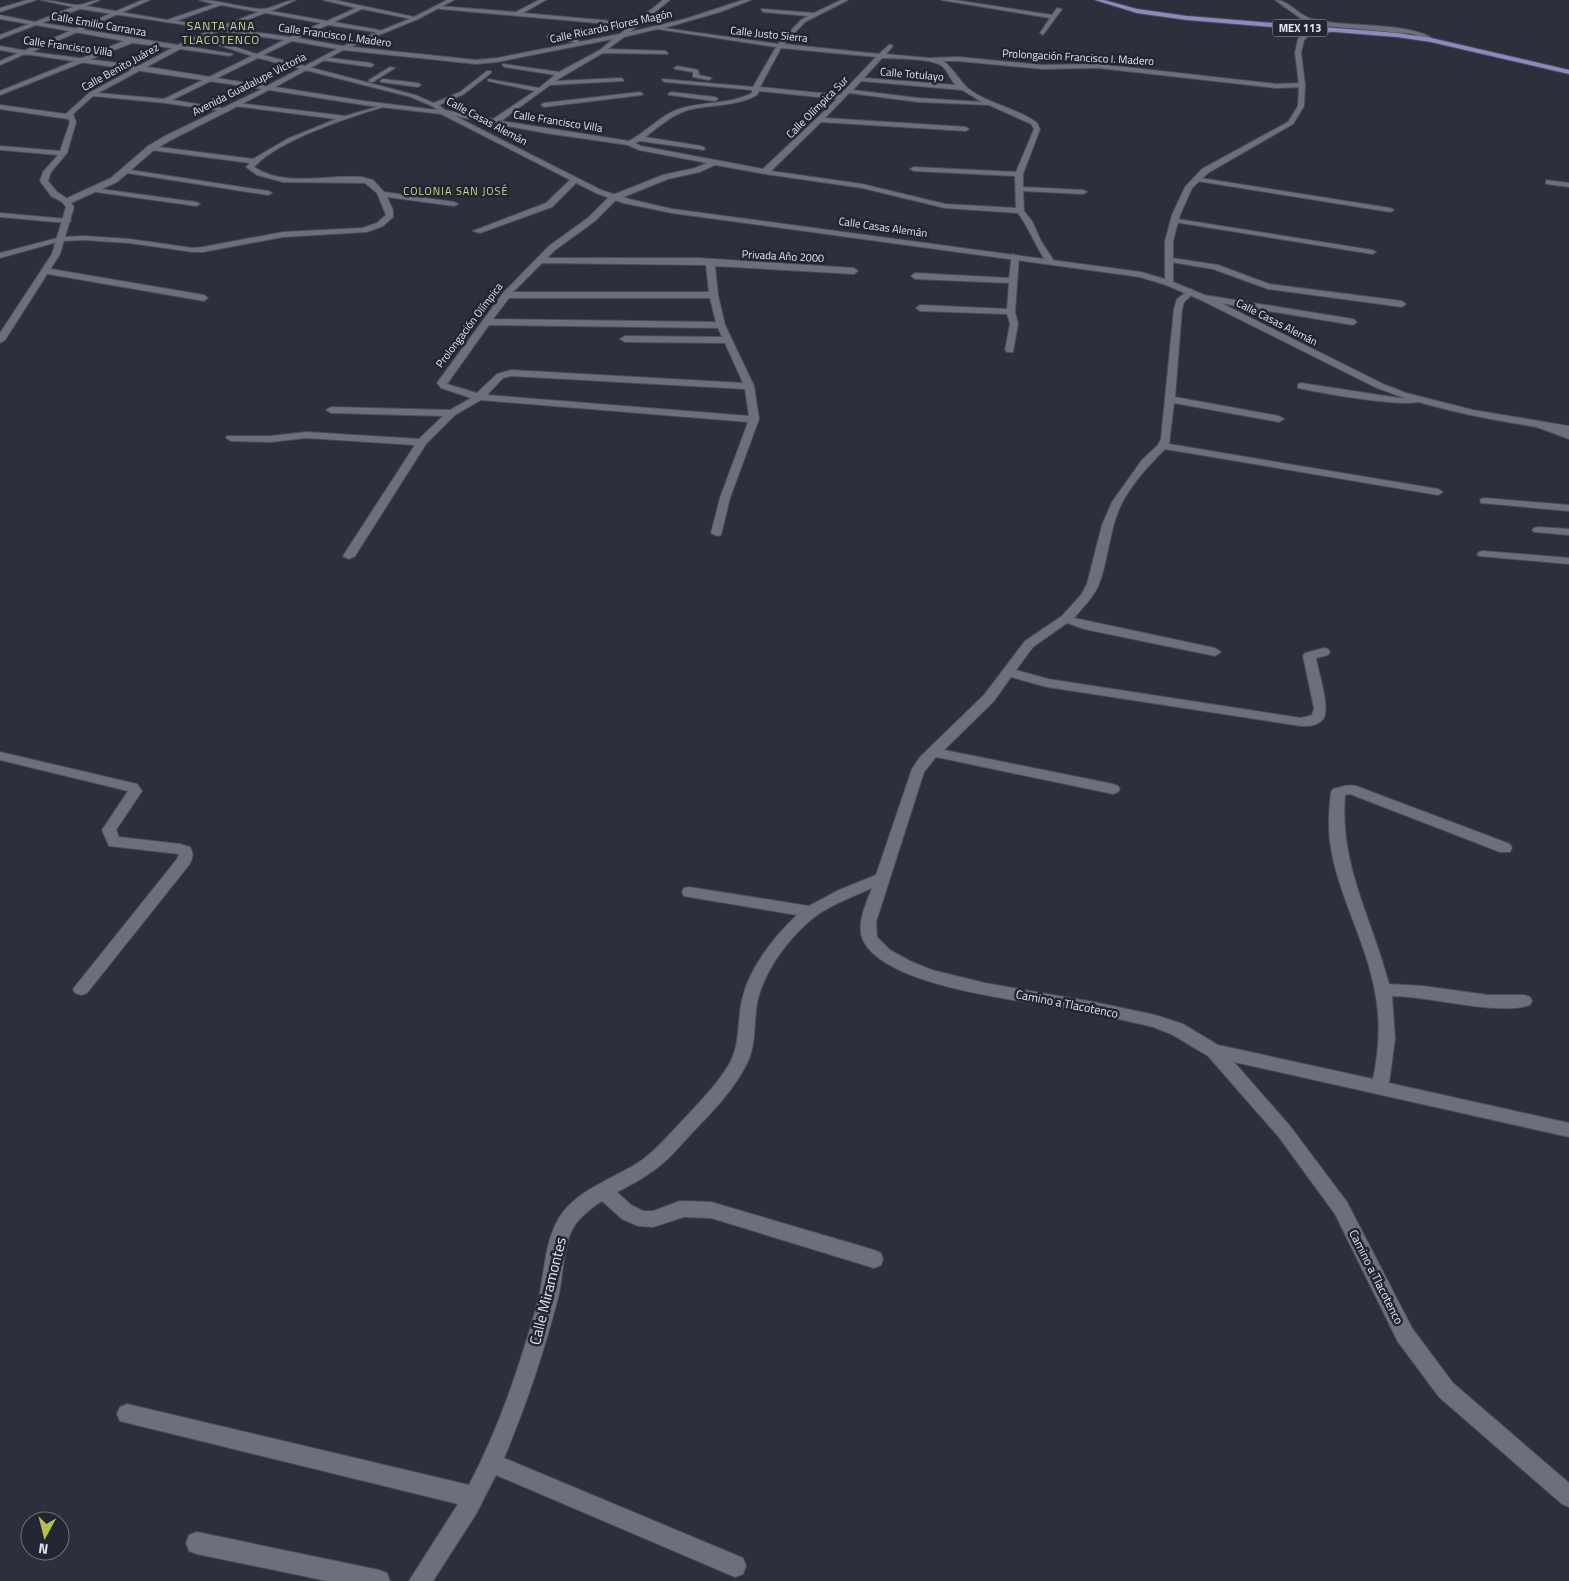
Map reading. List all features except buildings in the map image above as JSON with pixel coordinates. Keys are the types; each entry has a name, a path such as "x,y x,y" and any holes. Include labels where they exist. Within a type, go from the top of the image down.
{"main road":[{"name":"MEX 113","path":"1098,0 1137,11 1187,18 1431,40 1569,72"}],"street":[{"path":"0,10 32,0"},
{"name":"Calle Francisco I. Madero","path":"44,0 78,8 343,48 476,62"},
{"path":"0,37 98,0"},
{"path":"0,63 77,32 147,0"},
{"path":"202,0 379,32"},
{"path":"166,22 229,0"},
{"name":"Calle Benito Juárez","path":"66,202 54,194 44,181 47,172 63,153 73,122 70,112 91,94 179,47 217,29 292,0"},
{"path":"326,0 416,18"},
{"name":"Avenida Guadalupe Victoria","path":"66,202 96,190 114,180 151,148 359,40 416,18 452,0"},
{"path":"517,14 543,0"},
{"path":"494,122 523,104 560,74 602,51 624,35 632,25 667,0"},
{"name":"Calle Ricardo Flores Magón","path":"476,62 497,60 624,35 748,0"},
{"path":"630,143 642,139 676,112 749,98 755,94 757,86 780,45 803,21 845,0"},
{"path":"944,0 1052,17"},
{"path":"1278,0 1305,19 1326,24 1414,32 1431,40"},
{"path":"165,101 291,39 362,7"},
{"path":"440,7 632,25"},
{"path":"1043,33 1059,9"},
{"path":"763,10 814,15"},
{"name":"Calle Emilio Carranza","path":"0,17 132,41 256,57"},
{"name":"Calle Justo Sierra","path":"654,28 735,41 883,56"},
{"path":"1169,283 1169,241 1174,220 1189,187 1205,171 1291,123 1301,106 1302,85 1298,52 1301,39 1306,35 1335,30"},
{"path":"549,36 584,42"},
{"name":"Calle Casas Alemán","path":"198,38 256,57 369,82 434,104 443,112 574,181 613,198 672,210 1141,274 1169,283 1204,298 1380,386 1419,400 1465,412 1569,429"},
{"path":"359,40 372,42"},
{"path":"0,93 132,41"},
{"path":"397,46 447,54 440,59"},
{"name":"Calle Olímpica Sur","path":"764,172 820,120 840,97 883,56 890,46"},
{"name":"Calle Francisco Villa","path":"0,48 364,103 443,112 545,132 630,143 639,148 713,163 862,186 945,206 1020,211"},
{"path":"602,51 666,52"},
{"name":"Prolongación Francisco I. Madero","path":"883,56 929,60 949,58 1043,67 1098,66 1276,86 1302,85"},
{"path":"322,59 371,65"},
{"path":"929,60 942,63 950,70 956,82 971,94 989,104 1034,123 1037,129 1019,174 1020,211 1028,220 1037,241 1050,261"},
{"path":"505,65 560,74"},
{"path":"369,82 392,68"},
{"path":"677,68 696,71 695,76 840,97"},
{"path":"434,104 462,93 489,76 541,90"},
{"name":"Calle Totulayo","path":"858,79 964,88"},
{"path":"550,83 621,80"},
{"path":"666,80 757,86"},
{"path":"369,82 418,85"},
{"path":"847,91 928,100 989,104"},
{"path":"91,94 165,101 227,110"},
{"path":"544,105 640,94"},
{"path":"671,94 734,102"},
{"path":"360,113 367,104 364,103"},
{"path":"523,104 587,108"},
{"path":"237,105 346,118"},
{"path":"0,256 61,239 103,238 192,250 218,248 289,234 357,231 378,226 386,222 390,215 382,194 370,182 362,180 291,180 270,178 250,167 253,161 285,143 346,118 385,105"},
{"path":"0,107 71,117"},
{"path":"820,120 966,129"},
{"path":"642,139 701,148"},
{"path":"2,148 63,153"},
{"path":"151,148 253,161"},
{"path":"613,198 619,194 666,177 697,170 713,163"},
{"path":"914,169 1019,174"},
{"path":"126,170 268,193"},
{"path":"1197,179 1390,210"},
{"path":"477,231 550,205 574,181"},
{"path":"1549,182 1569,185"},
{"path":"96,190 196,204"},
{"path":"1020,190 1083,192"},
{"path":"382,194 454,204"},
{"name":"Prolongación Olímpica","path":"479,397 444,386 442,383 506,295 552,248 592,219 613,198"},
{"path":"0,340 60,245 70,207 66,202"},
{"path":"0,215 67,221"},
{"path":"1174,220 1372,252"},
{"path":"1010,350 1014,324 1011,312 1015,256"},
{"path":"1168,259 1215,267 1268,286 1402,304"},
{"name":"Privada Año 2000","path":"541,260 698,260 710,263 854,271"},
{"path":"710,263 714,295 721,325 749,386 754,419 725,498 717,533"},
{"path":"45,271 204,298"},
{"path":"915,276 1014,281"},
{"path":"1191,292 1180,301 1178,309 1169,426 1163,446 1438,492"},
{"path":"506,295 714,295"},
{"path":"1204,298 1353,322"},
{"path":"920,308 1011,312"},
{"path":"485,322 721,325"},
{"path":"625,339 727,340"},
{"path":"348,556 422,442 452,413 479,397 500,376 510,373 749,386"},
{"path":"1301,386 1400,401 1419,400"},
{"path":"479,397 754,419"},
{"path":"1170,399 1279,419"},
{"path":"331,410 452,413"},
{"path":"1538,424 1569,436"},
{"path":"231,438 271,439 306,435 422,442"},
{"name":"Camino a Tlacotenco","path":"1163,446 1146,462 1117,502 1108,525 1093,584 1086,598 1066,619 1029,644 989,698 925,760 917,772 868,922 870,939 884,953 899,962 933,975 970,986 1155,1021 1177,1029 1214,1051 1284,1131 1341,1208 1405,1335 1446,1390 1569,1497"},
{"path":"1485,501 1569,508"},
{"path":"1538,530 1569,532"},
{"path":"1483,554 1569,561"},
{"path":"1066,619 1084,625 1215,652"},
{"path":"1009,672 1046,683 1301,722 1312,721 1318,717 1320,708 1309,656 1324,652"},
{"path":"934,752 1113,789"},
{"path":"0,756 26,760 114,784 132,787 135,791 133,796 109,830 114,842 185,851 184,861 81,990"},
{"path":"1380,1088 1385,1065 1386,1016 1383,990 1343,864 1335,829 1338,792 1351,790 1505,848"},
{"name":"Calle Miramontes","path":"420,1581 474,1496 492,1463 510,1418 540,1330 555,1268 558,1242 564,1226 573,1212 583,1203 647,1166 662,1154 713,1099 740,1061 750,999 756,980 786,937 810,912 863,885 881,879"},
{"path":"689,892 810,912"},
{"path":"1383,990 1452,994 1490,1001 1524,1001"},
{"path":"1214,1051 1569,1130"},
{"path":"604,1192 625,1211 638,1218 653,1220 674,1211 689,1208 711,1210 874,1258"},
{"path":"127,1414 474,1496"},
{"path":"492,1463 735,1566"},
{"path":"197,1543 378,1581"}],"district":[{"name":"SANTA ANA TLACOTENCO","path":"221,33"},
{"name":"COLONIA SAN JOSÉ","path":"456,191"}]}
